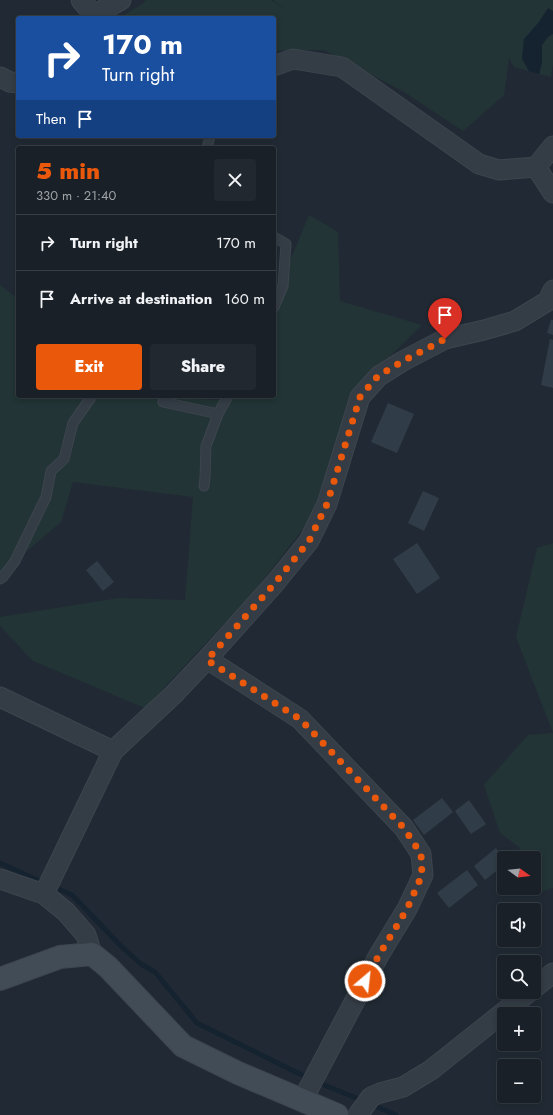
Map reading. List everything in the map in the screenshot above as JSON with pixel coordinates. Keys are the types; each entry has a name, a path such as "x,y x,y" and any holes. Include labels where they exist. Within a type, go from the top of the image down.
{"street":[{"path":"81,0 94,15 121,0"},
{"path":"276,65 293,59 342,67 479,164 499,170 536,167 553,146"},
{"path":"0,77 10,82 16,83"},
{"path":"536,167 553,194"},
{"path":"48,886 113,751 174,694 207,660 275,583 309,541 327,504 360,397 378,376 403,361 445,339 515,321 548,301 553,290"},
{"path":"207,660 300,719 404,828 421,854 422,875 407,909 379,955 304,1096"},
{"path":"0,697 113,751"},
{"path":"0,879 48,886 66,912 86,935 92,954 108,967 183,1046 238,1073 304,1096 337,1115"},
{"path":"0,978 60,957 92,954"},
{"path":"541,982 553,973"},
{"path":"363,1108 380,1093 403,1087 430,1070 520,999"}],"lane":[{"path":"276,238 286,244 283,286 276,302"},
{"path":"0,579 15,561 46,496 51,471 64,459 73,423 91,398"},
{"path":"204,486 206,446 218,414 227,398"},
{"path":"163,402 218,414"}],"shaded area":[{"path":"146,0 271,0 286,10 273,0 553,0 553,64 551,77 514,67 509,58 504,95 463,131 404,92 324,50 276,51 276,16 122,16 144,3"},
{"path":"309,215 338,232 340,301 422,325 355,390 311,519 252,594 145,708 33,661 0,626 0,617 119,598 185,600 193,497 73,482 61,522 0,574 0,285 14,296 16,291 16,398 158,398 232,400 233,398 276,398 276,295"},
{"path":"553,543 553,733 516,637 537,548"},
{"path":"553,733 553,888 541,892 541,851 520,851 519,847 500,833 484,785 528,735"}],"water":[{"path":"548,8 553,11 553,34 548,37 542,45 542,63 539,74 529,71 522,59 524,39 539,22"}],"building":[{"path":"551,320 553,320 553,335 547,333"},
{"path":"550,339 553,340 553,388 541,385"},
{"path":"388,403 414,414 397,453 371,442"},
{"path":"423,491 439,498 424,531 408,523"},
{"path":"417,543 440,578 417,594 393,559"},
{"path":"97,561 114,582 103,591 86,570"},
{"path":"442,798 453,812 424,835 413,820"},
{"path":"469,800 486,824 471,834 455,811"},
{"path":"496,848 498,851 497,851 497,871 485,880 474,866"},
{"path":"467,870 478,885 449,908 437,893"}],"waterway":[{"path":"0,863 44,883"},
{"path":"52,886 72,895 122,947 141,964 155,972 197,1023 314,1081 364,1101"},
{"path":"371,1104 396,1115"}],"route":[{"path":"365,981 407,909 422,875 421,854 404,828 300,719 207,660 275,583 309,541 327,504 360,397 378,376 445,339"}]}
